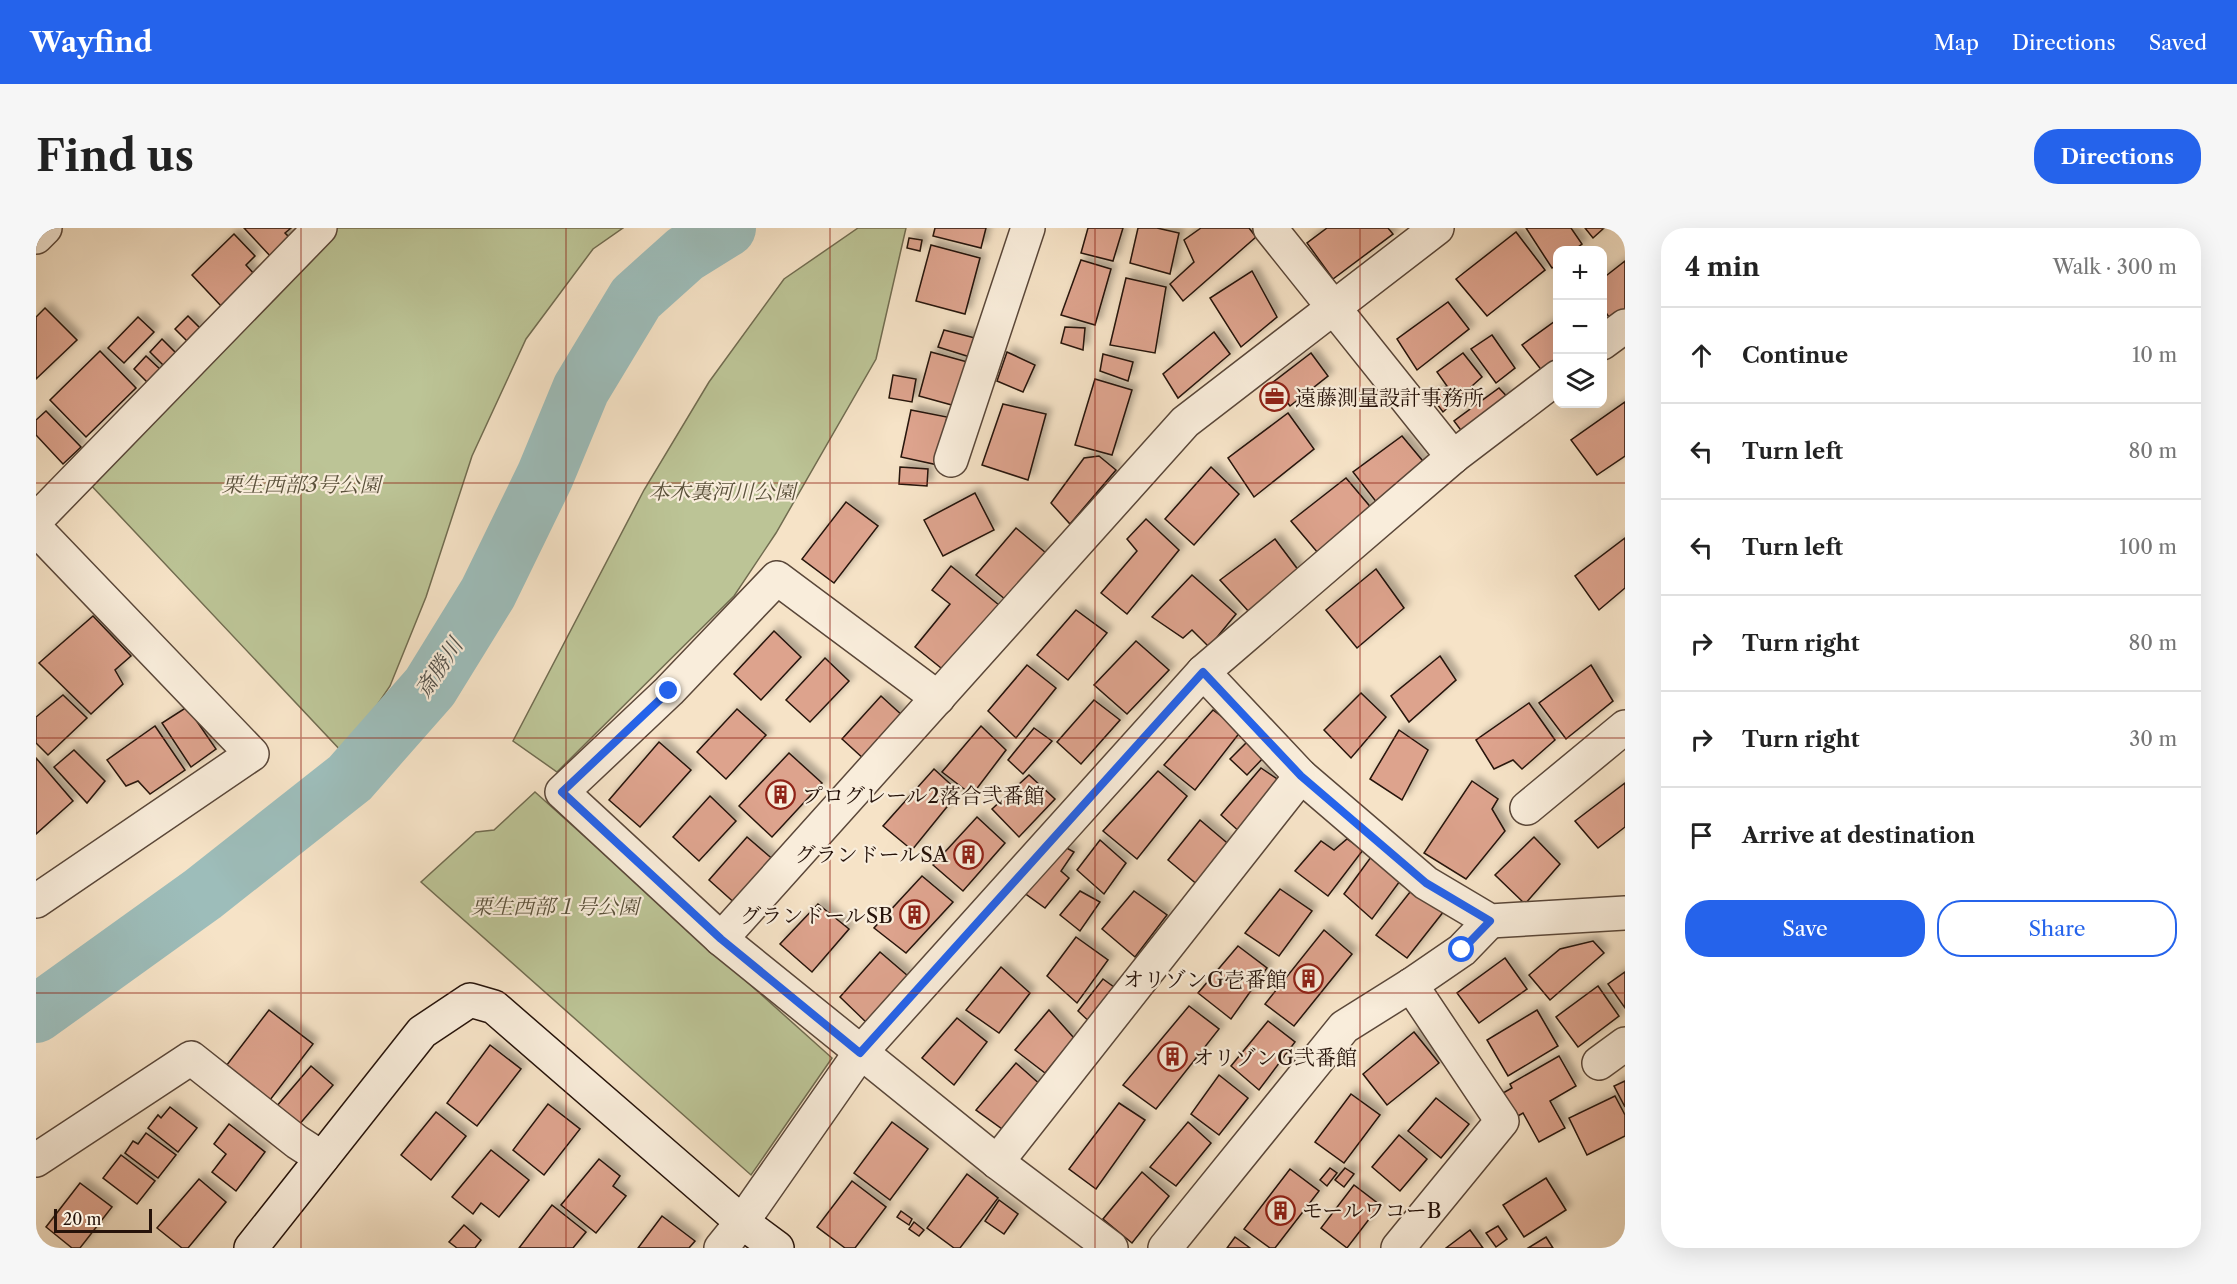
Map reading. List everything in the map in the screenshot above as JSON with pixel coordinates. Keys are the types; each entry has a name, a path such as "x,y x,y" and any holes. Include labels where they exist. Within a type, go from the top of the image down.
{"street":[{"path":"36,237 45,228"},
{"path":"36,520 321,228"},
{"path":"951,460 1028,228"},
{"path":"1270,228 1453,457"},
{"path":"721,939 1185,422 1437,228"},
{"path":"1607,339 1625,326"},
{"path":"721,1248 742,1222 860,1053 1203,672 1453,457 1553,380"},
{"path":"36,529 252,754 36,901"},
{"path":"938,698 777,578 669,691 562,792 721,939 997,1162 1111,1248"},
{"path":"1203,672 1301,776 1426,883 1490,921 1625,913"},
{"path":"1527,808 1625,727"},
{"path":"997,1162 1301,776"},
{"path":"1165,1248 1344,1027 1462,950 1490,921"},
{"path":"1398,1248 1502,1121 1411,985"},
{"path":"251,1248 422,1032 470,1000 494,1007 742,1222 777,1248"},
{"path":"36,1160 191,1058 297,1142 322,1158"}],"green space":[{"name":"栗生西部3号公園","path":"337,228 623,228 593,249 526,339 472,456 426,597 390,686 344,754 87,481"},
{"name":"本木裏河川公園","path":"858,228 906,228 876,359 776,533 734,596 557,772 513,741 644,490 709,382 784,279"},
{"name":"栗生西部１号公園","path":"535,792 832,1058 751,1175 421,882 476,832 494,830"}],"building":[{"path":"244,228 291,228 285,233 291,239 272,258"},
{"path":"935,228 986,228 981,248 933,236"},
{"path":"1088,228 1123,228 1113,261 1081,253"},
{"path":"1138,228 1157,228 1179,233 1170,274 1130,263"},
{"path":"1201,228 1249,228 1256,237 1183,301 1170,284 1194,262 1184,240"},
{"path":"1327,228 1388,228 1393,234 1333,279 1307,243"},
{"path":"1526,228 1571,228 1582,244 1579,246 1553,246 1552,268"},
{"path":"1585,228 1604,228 1593,238"},
{"path":"1516,232 1545,270 1487,316 1456,279"},
{"path":"234,234 255,256 246,265 255,275 222,307 192,275"},
{"path":"909,238 922,240 920,251 907,248"},
{"path":"931,245 980,258 965,314 916,301"},
{"path":"1081,260 1111,269 1095,325 1061,315"},
{"path":"1625,261 1625,309 1611,320 1607,314 1607,275"},
{"path":"1252,271 1277,317 1241,347 1210,298"},
{"path":"1126,278 1166,287 1155,353 1110,345"},
{"path":"1448,302 1469,329 1417,370 1397,339"},
{"path":"45,308 77,340 36,379 36,317"},
{"path":"188,316 201,329 188,342 175,329"},
{"path":"138,317 154,332 124,363 108,348"},
{"path":"1553,323 1553,370 1546,376 1522,345"},
{"path":"1065,327 1085,328 1083,350 1061,343"},
{"path":"944,330 975,338 970,357 938,347"},
{"path":"1214,332 1230,354 1178,398 1163,374"},
{"path":"1492,335 1515,368 1496,383 1471,349"},
{"path":"162,339 176,353 164,366 150,352"},
{"path":"100,351 136,388 86,437 50,400"},
{"path":"931,352 971,363 959,407 919,396"},
{"path":"1007,352 1035,365 1023,392 997,381"},
{"path":"1311,353 1328,376 1290,406 1272,383"},
{"path":"1463,353 1482,377 1443,412 1431,396 1447,386 1437,372"},
{"path":"1103,354 1133,362 1128,381 1100,371"},
{"path":"146,356 162,371 149,384 134,369"},
{"path":"893,375 916,379 912,402 889,398"},
{"path":"1095,379 1132,390 1112,455 1075,445"},
{"path":"1499,388 1512,402 1466,437 1454,421"},
{"path":"1625,402 1625,456 1597,475 1571,440"},
{"path":"1003,404 1046,414 1028,480 982,465"},
{"path":"911,410 947,417 938,465 901,457"},
{"path":"46,411 81,447 63,464 36,435 36,420"},
{"path":"1288,413 1314,449 1254,497 1228,458"},
{"path":"1402,436 1427,466 1381,508 1353,472"},
{"path":"1099,456 1116,470 1070,524 1051,503 1084,458"},
{"path":"900,467 928,469 927,486 899,484"},
{"path":"1211,467 1239,494 1194,545 1165,519"},
{"path":"1346,478 1373,510 1318,553 1291,521"},
{"path":"975,493 994,530 943,556 924,520"},
{"path":"846,502 878,526 834,583 802,559"},
{"path":"1146,519 1179,550 1127,614 1101,593 1137,551 1127,539"},
{"path":"1016,528 1046,553 1006,600 976,575"},
{"path":"1625,538 1625,588 1599,610 1575,576"},
{"path":"1275,539 1299,571 1250,613 1220,580"},
{"path":"951,566 999,605 946,672 915,647 950,604 932,590"},
{"path":"1376,569 1404,608 1357,648 1326,610"},
{"path":"1192,575 1236,614 1209,647 1192,630 1183,638 1152,617"},
{"path":"1076,610 1107,633 1068,680 1037,655"},
{"path":"93,616 131,656 115,670 123,684 91,714 39,663"},
{"path":"774,631 801,657 761,700 734,674"},
{"path":"1136,641 1169,670 1127,714 1094,685"},
{"path":"1440,656 1456,680 1409,722 1391,696"},
{"path":"825,658 849,681 810,722 786,700"},
{"path":"1027,665 1056,688 1016,738 988,711"},
{"path":"1591,665 1613,701 1566,739 1539,703"},
{"path":"1361,693 1386,717 1351,758 1324,730"},
{"path":"63,695 87,718 48,755 36,743 36,717"},
{"path":"881,696 904,717 865,760 842,739"},
{"path":"1094,700 1120,720 1081,764 1057,742"},
{"path":"1529,703 1555,740 1522,769 1513,760 1494,769 1476,740"},
{"path":"187,707 216,749 191,767 162,723"},
{"path":"737,709 766,735 726,779 697,752"},
{"path":"1213,710 1241,731 1195,790 1164,765"},
{"path":"155,726 185,770 150,794 138,781 126,786 107,760"},
{"path":"981,726 1006,750 972,795 942,772"},
{"path":"1034,728 1052,741 1023,774 1008,760"},
{"path":"1399,730 1428,750 1402,800 1370,779"},
{"path":"1249,740 1265,756 1247,775 1230,759"},
{"path":"659,742 691,770 640,827 609,800"},
{"path":"74,750 105,781 87,803 54,767"},
{"name":"プログレール2落合弐番館","path":"789,753 822,783 772,837 739,806"},
{"path":"36,758 73,801 36,834"},
{"path":"1261,768 1283,783 1242,834 1221,815"},
{"path":"934,769 959,792 912,850 883,826"},
{"path":"1158,771 1187,796 1137,859 1103,831"},
{"path":"1029,775 1055,799 1019,837 992,809"},
{"path":"1472,781 1498,799 1492,809 1505,831 1466,879 1424,853"},
{"path":"1625,783 1625,827 1598,848 1575,821"},
{"path":"710,796 736,821 699,861 673,837"},
{"name":"グランドールSA","path":"977,817 1005,843 963,891 933,865"},
{"path":"1200,820 1232,847 1199,886 1168,860"},
{"path":"747,837 776,862 738,906 709,880"},
{"path":"1534,837 1560,864 1525,904 1495,875"},
{"path":"1347,839 1363,850 1328,896 1295,871 1321,841 1334,850"},
{"path":"1100,840 1126,863 1104,894 1077,870"},
{"path":"1063,846 1074,852 1061,871 1069,878 1045,908 1023,892"},
{"path":"1371,857 1400,881 1372,919 1344,894"},
{"name":"グランドールSB","path":"922,876 953,902 906,953 874,928"},
{"path":"1414,887 1444,911 1407,958 1376,935"},
{"path":"1280,889 1312,911 1279,956 1245,933"},
{"path":"1080,891 1100,902 1080,931 1060,915"},
{"path":"1134,891 1167,915 1135,957 1102,929"},
{"path":"818,904 849,929 812,972 780,944"},
{"name":"オリゾンG壱番館","path":"1324,930 1352,954 1294,1026 1265,1004"},
{"path":"1076,937 1108,960 1077,1003 1047,976"},
{"path":"1593,941 1604,953 1550,1000 1529,975 1560,949"},
{"path":"1238,946 1267,968 1231,1019 1198,993"},
{"path":"880,952 908,976 869,1025 840,997"},
{"path":"1505,958 1527,989 1479,1023 1457,993"},
{"path":"1001,967 1030,993 999,1033 966,1010"},
{"path":"1625,972 1625,1008 1608,984"},
{"path":"1103,979 1122,993 1096,1028 1078,1011"},
{"path":"1598,986 1619,1016 1578,1047 1556,1017"},
{"name":"オリゾンG弐番館","path":"1189,1006 1219,1029 1156,1109 1123,1085"},
{"path":"269,1010 313,1044 270,1100 226,1066"},
{"path":"1049,1010 1074,1038 1045,1073 1015,1050"},
{"path":"1537,1010 1558,1046 1508,1076 1487,1040"},
{"path":"957,1018 987,1042 954,1085 922,1058"},
{"path":"1268,1021 1295,1042 1259,1090 1231,1066"},
{"path":"1414,1032 1439,1063 1387,1105 1363,1074"},
{"path":"490,1045 521,1069 477,1126 447,1103"},
{"path":"1559,1056 1576,1086 1550,1101 1565,1128 1539,1142 1523,1113 1509,1121 1496,1097 1512,1088 1510,1084"},
{"path":"1016,1063 1042,1086 1009,1134 976,1110"},
{"path":"311,1066 333,1085 298,1126 276,1107"},
{"path":"1219,1075 1248,1098 1219,1135 1191,1114"},
{"path":"1625,1081 1625,1107 1614,1086"},
{"path":"1351,1094 1380,1115 1344,1163 1315,1142"},
{"path":"1615,1096 1625,1115 1625,1136 1587,1155 1569,1118"},
{"path":"1436,1098 1469,1124 1441,1158 1408,1131"},
{"path":"1119,1103 1145,1120 1096,1189 1069,1169"},
{"path":"548,1104 580,1129 544,1175 513,1150"},
{"path":"170,1107 197,1128 178,1152 148,1128 158,1115 161,1118"},
{"path":"436,1112 466,1136 431,1180 401,1155"},
{"path":"892,1122 928,1149 890,1200 854,1173"},
{"path":"1188,1122 1211,1143 1176,1186 1150,1167"},
{"path":"229,1124 265,1152 236,1191 212,1172 226,1154 214,1144"},
{"path":"146,1133 176,1155 158,1178 125,1153 133,1141 138,1144"},
{"path":"1399,1135 1427,1159 1400,1191 1372,1167"},
{"path":"491,1150 529,1180 499,1217 481,1203 473,1214 452,1197"},
{"path":"121,1155 155,1181 137,1204 103,1178"},
{"path":"599,1159 620,1176 613,1186 626,1196 596,1233 561,1205"},
{"path":"1330,1168 1337,1173 1327,1186 1320,1180"},
{"path":"1345,1168 1354,1174 1344,1187 1335,1180"},
{"name":"モールワコーB","path":"1290,1169 1319,1191 1275,1248 1270,1248 1244,1229"},
{"path":"1142,1172 1169,1196 1132,1243 1103,1219"},
{"path":"967,1174 998,1198 960,1248 954,1248 927,1228"},
{"path":"1546,1178 1566,1210 1524,1237 1503,1205"},
{"path":"199,1179 226,1202 188,1248 182,1248 157,1228"},
{"path":"852,1181 886,1207 855,1248 845,1248 817,1227"},
{"path":"80,1183 112,1207 80,1248 72,1248 46,1227"},
{"path":"1354,1185 1380,1205 1347,1248 1321,1228"},
{"path":"999,1200 1018,1214 1004,1234 985,1221"},
{"path":"552,1205 586,1232 573,1248 519,1248"},
{"path":"901,1211 912,1219 909,1225 897,1217"},
{"path":"662,1216 695,1241 689,1248 638,1248"},
{"path":"914,1222 924,1230 919,1236 909,1229"},
{"path":"464,1225 481,1240 475,1248 457,1248 449,1242"},
{"path":"1498,1226 1507,1239 1496,1247 1486,1233"},
{"path":"1470,1230 1483,1248 1446,1248"},
{"path":"1235,1237 1250,1248 1227,1248"},
{"path":"1546,1237 1553,1248 1528,1248"}],"waterway":[{"name":"斎勝川","path":"36,1014 203,894 350,778 430,687 488,593 545,476 581,389 636,298 685,254 727,228"}],"place":[{"name":"遠藤測量設計事務所","path":"1274,397"},
{"name":"プログレール2落合弐番館","path":"781,795"},
{"name":"グランドールSA","path":"969,854"},
{"name":"グランドールSB","path":"914,915"},
{"name":"オリゾンG壱番館","path":"1308,979"},
{"name":"オリゾンG弐番館","path":"1172,1057"},
{"name":"モールワコーB","path":"1281,1210"}],"route":[{"path":"669,691 562,792 721,939 860,1053 1203,672 1301,776 1426,883 1490,921 1462,950"}]}
